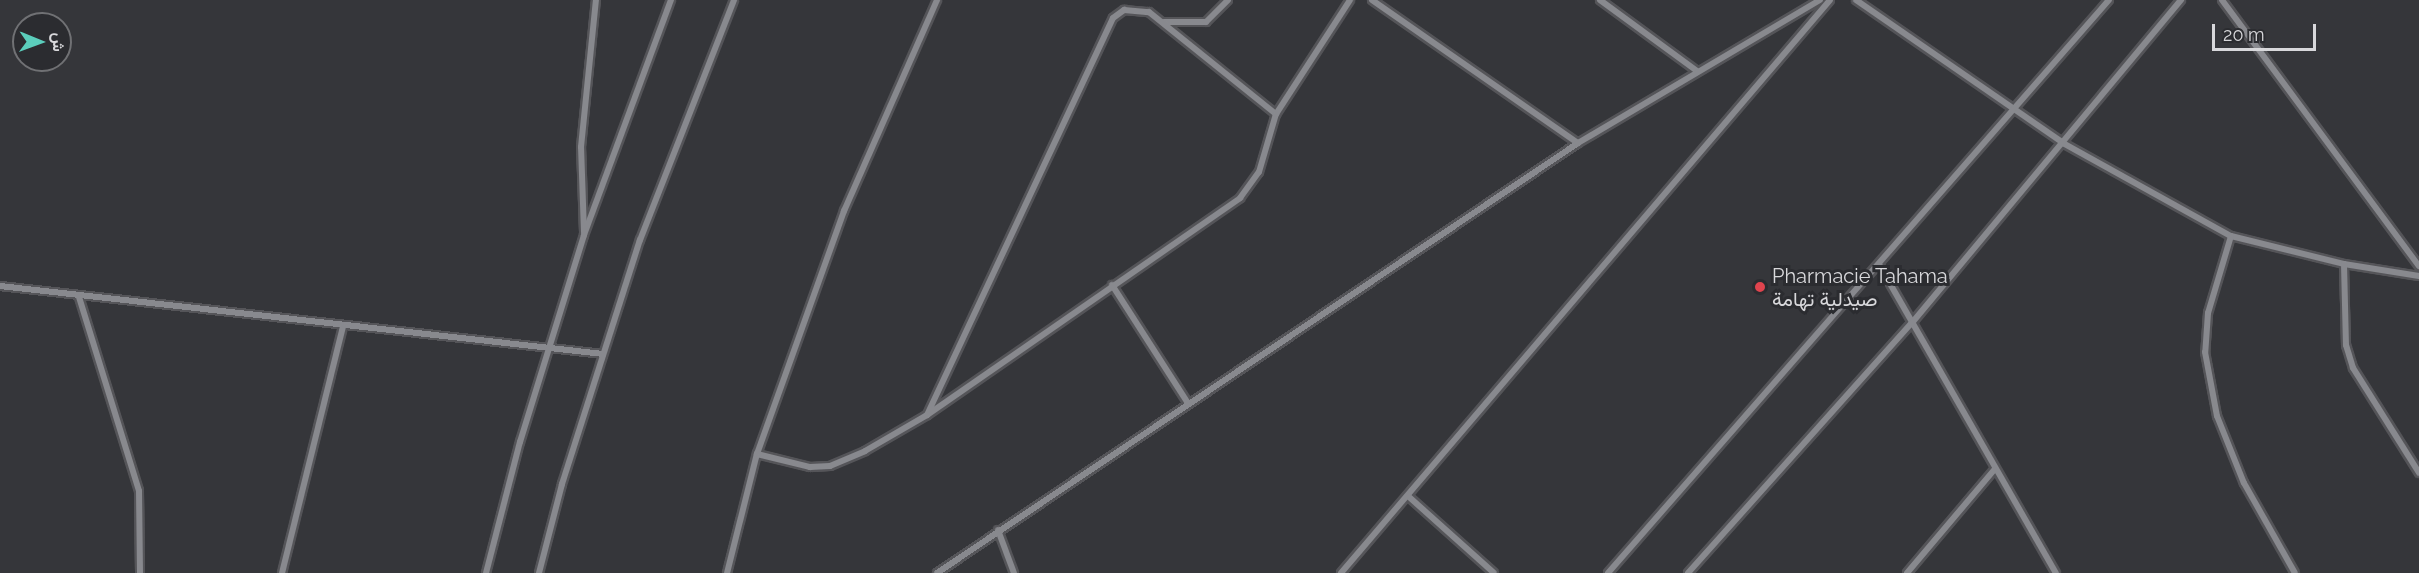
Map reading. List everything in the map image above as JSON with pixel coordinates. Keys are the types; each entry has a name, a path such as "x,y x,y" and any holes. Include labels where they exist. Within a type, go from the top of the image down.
{"street":[{"path":"584,235 581,147 596,0"},
{"path":"486,573 584,235 671,0"},
{"path":"539,573 603,354 680,131 734,0"},
{"path":"727,573 757,454 844,211 937,0"},
{"path":"1164,22 1206,22 1228,0"},
{"path":"757,454 810,467 830,466 866,451 927,415 1251,188 1276,114 1350,0"},
{"path":"1372,0 1578,143"},
{"path":"1600,0 1697,71"},
{"path":"937,573 1187,402 1578,143 1820,0"},
{"path":"1341,573 1830,0"},
{"path":"1856,0 2013,111 2063,143 2230,236 2344,264 2419,276"},
{"path":"1608,573 1880,266 2109,0"},
{"path":"1688,573 1911,324 2181,0"},
{"path":"2222,0 2419,266"},
{"path":"927,415 1113,18 1137,8 1164,22 1276,114"},
{"path":"2230,236 2208,313 2205,352 2217,416 2244,483 2295,573"},
{"path":"2344,264 2345,334 2353,368 2419,473"},
{"path":"1880,266 1994,470 2055,573"},
{"path":"1112,285 1187,402"},
{"path":"0,286 79,297 603,354"},
{"path":"79,297 139,491 140,573"},
{"path":"282,573 343,326"},
{"path":"1907,573 1994,470"},
{"path":"1408,496 1494,573"},
{"path":"998,530 1014,573"}],"place":[{"name":"Pharmacie Tahama صيدلية تهامة","path":"1760,287"}]}
